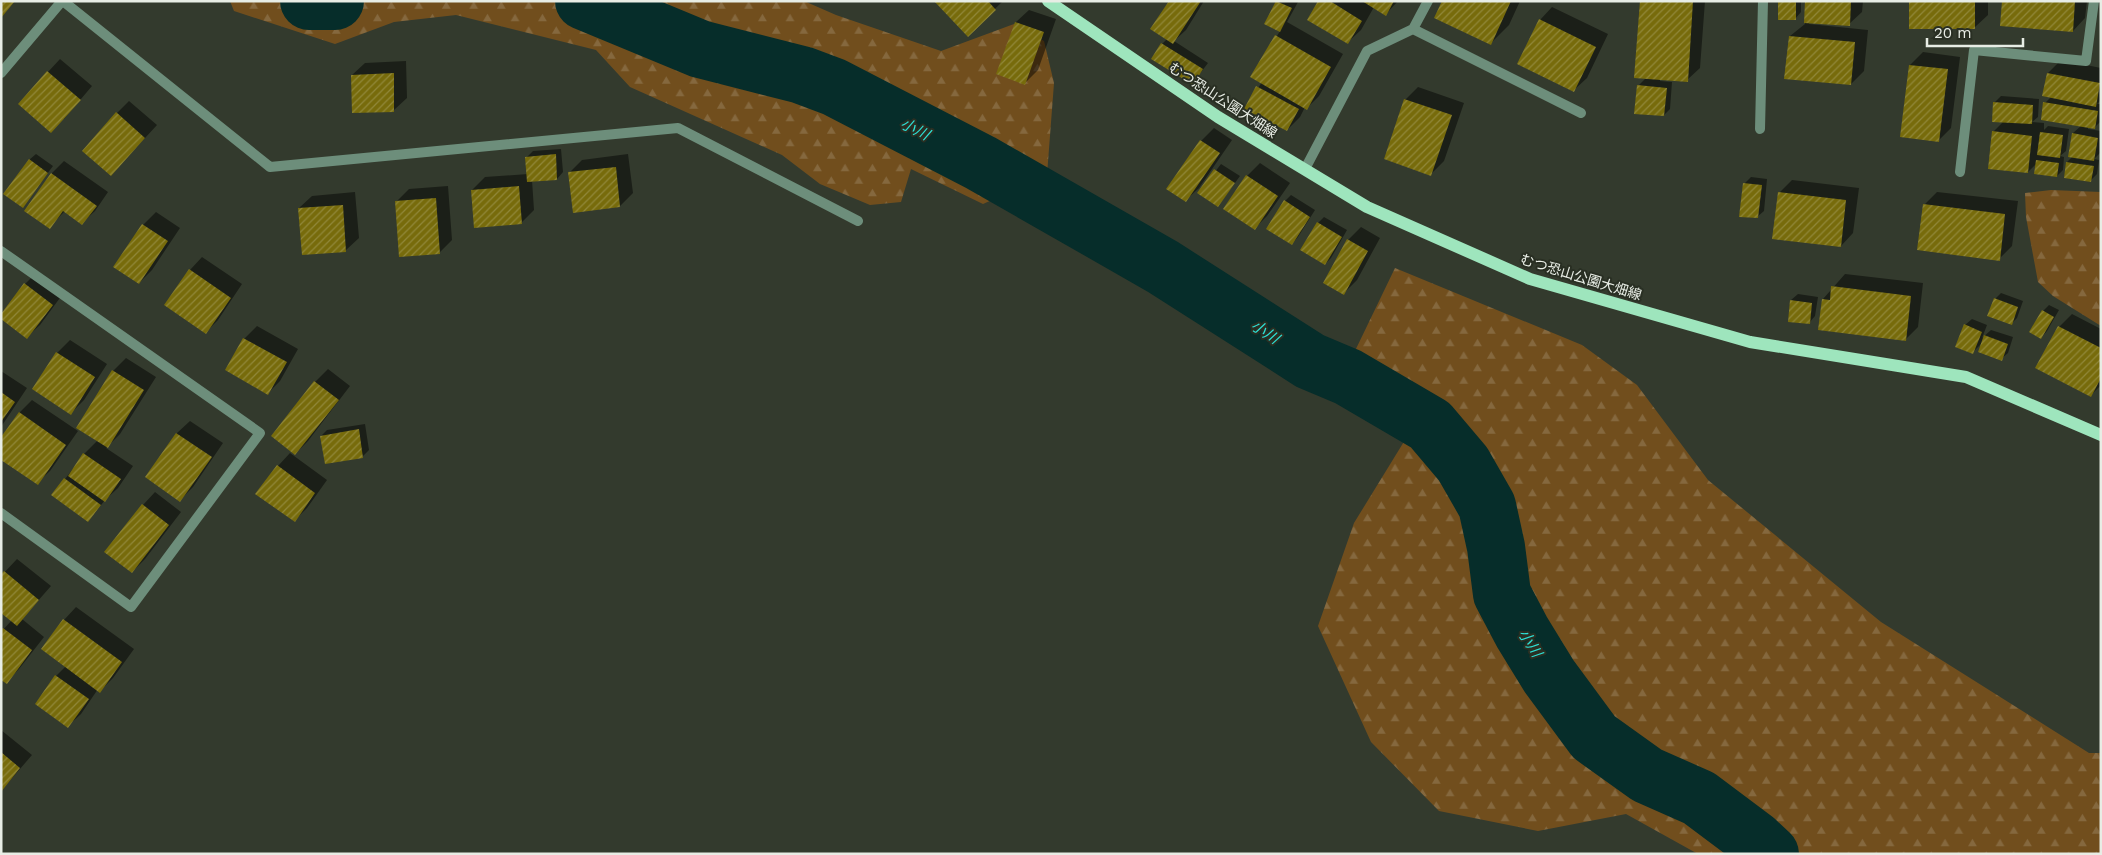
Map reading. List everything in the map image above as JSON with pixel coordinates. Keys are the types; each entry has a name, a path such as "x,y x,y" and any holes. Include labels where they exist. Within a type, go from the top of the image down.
{"main road":[{"name":"むつ恐山公園大畑線","path":"1048,1 1218,117 1367,207 1530,279 1750,342 1966,377 2101,435"}],"street":[{"path":"1,73 63,1 270,167 678,128 858,221"},
{"path":"1305,169 1367,51 1413,29 1428,1"},
{"path":"1760,128 1763,1"},
{"path":"1960,172 1974,50 2086,61 2094,1"},
{"path":"1413,29 1581,113"},
{"path":"1,251 260,433 131,607 1,513"}],"green space":[{"path":"230,1 804,1 836,15 941,51 1014,24 1044,41 1054,83 1047,175 983,204 911,169 901,202 870,205 820,184 782,155 630,87 596,50 456,15 394,22 335,44 234,11"},
{"path":"2051,190 2101,192 2101,326 2053,296 2038,282 2026,217 2025,193"},
{"path":"1395,268 1582,345 1637,385 1708,480 1881,622 2089,753 2101,753 2101,854 1698,854 1626,814 1538,831 1439,811 1371,742 1318,626 1354,523 1405,440 1340,382"}],"building":[{"path":"1,1 15,1 1,18"},
{"path":"934,1 988,1 996,10 968,37"},
{"path":"1169,1 1201,1 1173,44 1150,29"},
{"path":"1276,1 1292,8 1280,32 1264,24"},
{"path":"1318,1 1330,1 1362,21 1348,44 1307,20"},
{"path":"1362,1 1394,1 1386,16"},
{"path":"1442,1 1511,1 1491,45 1434,18"},
{"path":"1640,1 1693,1 1688,82 1634,78"},
{"path":"1778,1 1796,1 1796,20 1778,20"},
{"path":"1805,1 1851,1 1850,26 1804,23"},
{"path":"1909,1 1975,1 1975,29 1909,29"},
{"path":"2002,1 2075,1 2073,32 2000,26"},
{"path":"1539,19 1596,47 1574,92 1517,64"},
{"path":"1015,22 1044,32 1025,85 996,74"},
{"path":"1275,35 1331,67 1307,110 1250,77"},
{"path":"1789,36 1855,42 1851,85 1784,79"},
{"path":"1161,43 1203,69 1193,85 1151,59"},
{"path":"1909,65 1948,69 1939,142 1900,137"},
{"path":"47,71 81,100 51,133 18,104"},
{"path":"394,73 394,112 352,113 351,75"},
{"path":"2047,73 2100,83 2096,107 2042,96"},
{"path":"1637,85 1667,88 1664,116 1634,114"},
{"path":"1256,86 1299,109 1287,131 1244,109"},
{"path":"1404,99 1452,115 1431,176 1384,159"},
{"path":"1993,102 2033,105 2032,124 1992,122"},
{"path":"2043,102 2098,111 2095,129 2041,120"},
{"path":"116,112 145,138 111,176 82,151"},
{"path":"1992,131 2032,136 2028,173 1988,169"},
{"path":"2040,132 2063,135 2060,158 2037,155"},
{"path":"2072,133 2098,138 2094,161 2068,157"},
{"path":"1200,140 1220,153 1186,202 1166,189"},
{"path":"556,154 557,180 527,182 525,157"},
{"path":"29,159 48,173 23,208 3,194"},
{"path":"2036,160 2059,163 2057,177 2034,174"},
{"path":"2066,162 2094,166 2091,182 2064,178"},
{"path":"616,167 620,207 573,213 568,172"},
{"path":"1214,169 1235,183 1218,207 1197,193"},
{"path":"51,173 97,206 82,225 63,211 50,229 24,211"},
{"path":"1246,175 1278,196 1255,230 1223,209"},
{"path":"1743,183 1762,185 1758,218 1739,217"},
{"path":"519,186 522,224 474,228 471,190"},
{"path":"1778,192 1846,200 1841,247 1772,239"},
{"path":"436,198 440,254 399,257 395,201"},
{"path":"1284,200 1310,217 1292,245 1266,229"},
{"path":"1923,204 2005,214 2000,261 1917,250"},
{"path":"343,205 346,252 302,255 298,208"},
{"path":"1317,222 1342,237 1325,265 1300,250"},
{"path":"142,224 168,241 139,284 113,267"},
{"path":"1347,239 1368,251 1344,295 1323,283"},
{"path":"189,269 231,298 206,334 164,305"},
{"path":"24,283 53,305 27,339 1,319 1,314"},
{"path":"1831,286 1911,296 1906,341 1818,330 1822,299 1830,300"},
{"path":"1994,298 2018,307 2012,325 1987,316"},
{"path":"1790,300 1812,303 1810,324 1788,322"},
{"path":"2042,310 2054,317 2041,339 2029,332"},
{"path":"1964,324 1982,332 1973,354 1955,347"},
{"path":"2058,326 2101,348 2101,378 2091,397 2035,368"},
{"path":"1984,335 2008,344 2002,361 1978,352"},
{"path":"243,338 287,362 268,395 225,370"},
{"path":"56,352 95,377 71,415 32,389"},
{"path":"112,370 144,390 108,448 76,428"},
{"path":"314,381 339,400 295,455 271,436"},
{"path":"1,392 15,402 1,422"},
{"path":"19,412 66,445 38,485 1,460 1,437"},
{"path":"359,429 363,458 325,464 320,436"},
{"path":"176,433 212,457 180,502 145,477"},
{"path":"83,453 121,479 105,502 68,476"},
{"path":"277,465 315,493 295,522 255,494"},
{"path":"64,478 101,505 88,522 51,495"},
{"path":"142,504 169,525 132,573 104,552"},
{"path":"4,571 39,600 17,626 1,613 1,574"},
{"path":"63,619 122,662 100,693 41,649"},
{"path":"3,628 32,650 7,684 1,680 1,630"},
{"path":"55,675 89,699 68,728 35,704"},
{"path":"1,752 20,768 1,792"}],"waterway":[{"name":"小川","path":"309,1 335,1"},
{"name":"小川","path":"584,1 700,49 802,75 834,87 981,163 1163,267 1310,361 1348,377 1430,425 1463,464 1487,506 1496,547 1502,594 1522,632 1549,676 1594,737 1647,775 1699,798 1755,840 1770,854"}]}
